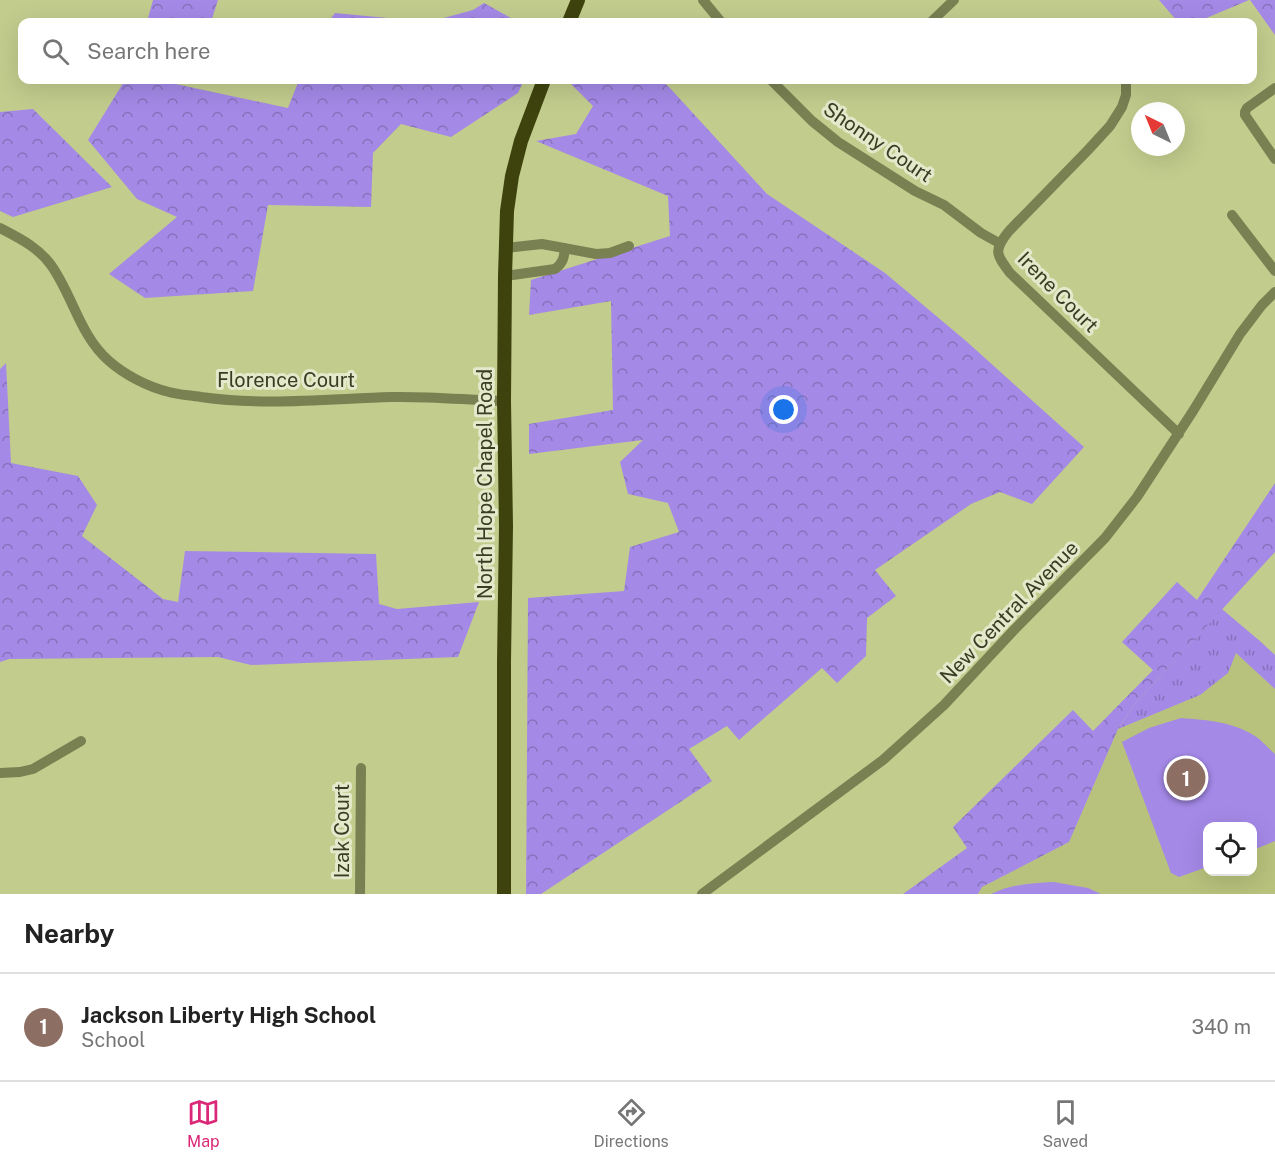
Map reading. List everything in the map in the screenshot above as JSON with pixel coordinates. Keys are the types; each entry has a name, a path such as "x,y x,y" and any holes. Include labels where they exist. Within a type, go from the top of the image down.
{"main road":[{"path":"571,18 578,0"},
{"name":"North Hope Chapel Road","path":"504,894 505,248 512,176 521,141 542,84"}],"street":[{"path":"703,0 718,18"},
{"path":"935,18 954,0"},
{"name":"Shonny Court","path":"775,84 804,114 837,142 944,205 981,233 999,243"},
{"name":"Irene Court","path":"1126,84 1126,95 1122,107 1110,126 1009,231 999,243 998,257 1010,273 1179,434"},
{"path":"1275,88 1245,112 1275,159"},
{"path":"1232,214 1275,271"},
{"name":"Florence Court","path":"0,228 27,242 50,264 64,286 87,336 109,361 132,376 170,392 229,401 394,397 504,401"},
{"path":"505,248 542,244 596,254 610,253 629,246"},
{"path":"505,276 555,269 562,264 565,248"},
{"name":"New Central Avenue","path":"702,894 884,760 944,705 1105,538 1137,497 1179,434 1240,334 1275,292"},
{"path":"0,773 33,769 81,741"},
{"name":"Izak Court","path":"360,894 361,768"}],"shaded area":[{"path":"1236,652 1275,689 1275,894 978,894 982,887 1069,842 1118,729 1200,695"}],"green space":[{"path":"153,0 218,0 212,18 148,18"},
{"path":"1159,0 1249,0 1206,18 1175,18"},
{"path":"1250,0 1275,0 1275,35"},
{"path":"484,3 511,18 444,18 473,10"},
{"path":"335,13 387,18 331,18"},
{"path":"123,84 176,84 288,108 297,84 522,84 518,93 451,137 401,124 373,153 371,207 268,205 253,291 145,298 109,274 177,217 137,199 88,140"},
{"path":"571,84 666,84 767,194 885,273 966,341 1084,447 1032,504 1000,492 971,504 875,570 896,596 867,618 866,656 837,683 822,668 739,740 727,726 689,749 712,781 541,894 526,894 528,598 624,591 630,547 679,532 668,503 628,494 620,462 643,440 529,454 529,424 613,410 611,301 529,315 531,280 670,236 668,196 536,141 576,134 593,106"},
{"path":"33,109 112,187 13,217 0,211 0,112"},
{"path":"6,363 11,463 78,476 97,505 82,536 163,599 178,602 185,551 376,554 379,604 397,609 479,602 458,657 251,665 218,657 9,659 0,662 0,369"},
{"path":"1275,483 1275,552 1134,705 1118,729 1069,842 982,887 978,894 903,894 967,848 953,827 1073,710 1093,731 1153,670 1122,642 1177,582 1197,600"},
{"path":"1222,609 1275,655 1275,689 1236,653 1228,673 1200,695 1118,729 1134,705"},
{"path":"1181,718 1231,725 1258,738 1275,754 1275,841 1257,848 1257,822 1203,822 1203,868 1179,877 1171,873 1122,742 1149,728"},
{"path":"1054,882 1088,888 1101,894 991,894 1014,886"}],"place":[{"name":"Jackson Liberty High School","path":"1186,778"}]}
